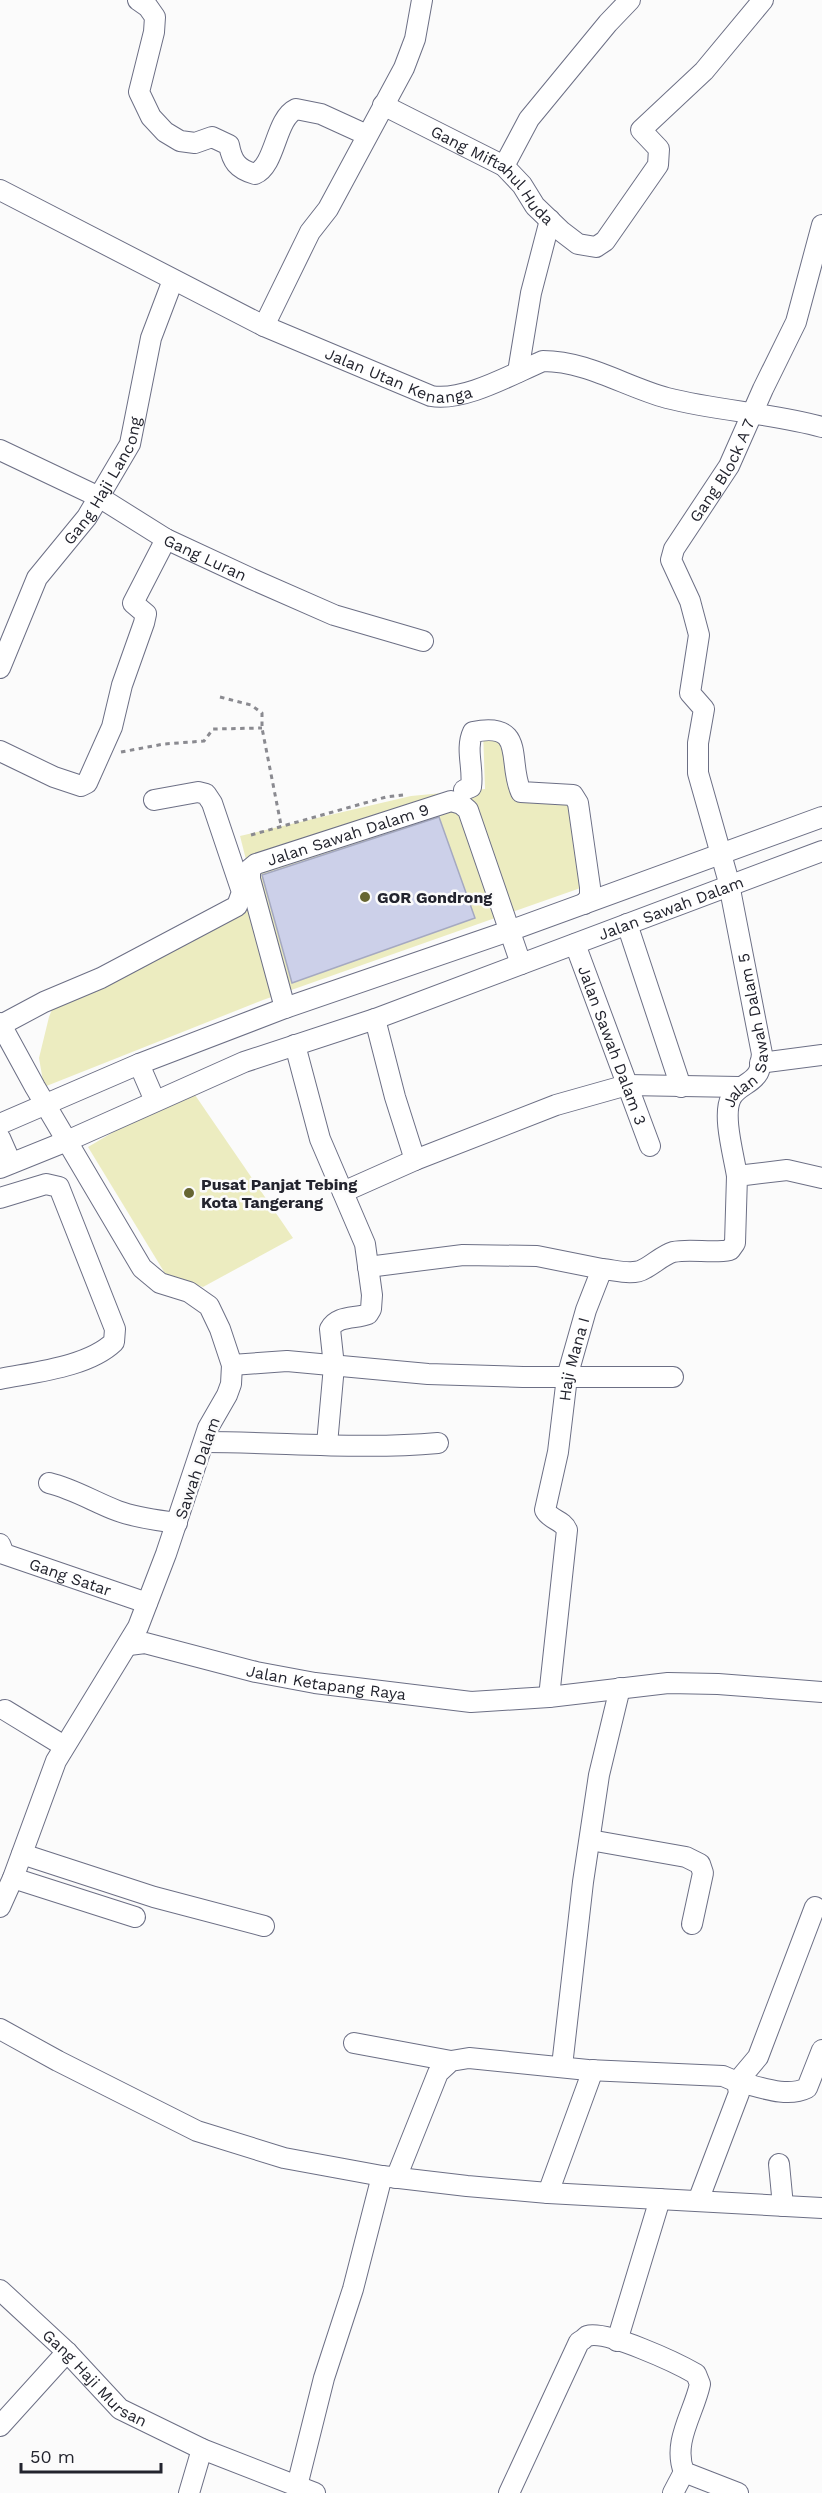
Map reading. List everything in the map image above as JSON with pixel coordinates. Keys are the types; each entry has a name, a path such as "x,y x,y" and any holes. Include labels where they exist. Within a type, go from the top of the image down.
{"street":[{"path":"138,0 155,16 154,32 139,92 151,117 165,132 180,141 195,143 212,137 230,145 232,159 239,166 255,174 265,163 286,119 296,109 321,114 367,135"},
{"path":"264,326 310,232 328,209 404,68 415,39 422,0"},
{"path":"504,166 529,119 608,23 630,0"},
{"name":"Gang Miftahul Huda","path":"383,105 504,166 522,185 535,206 550,220 578,244 596,248 605,241 658,165 659,149 641,130 704,71 763,0"},
{"name":"Jalan Utan Kenanga","path":"0,190 264,326 431,396 440,398 465,393 543,361 556,361 572,364 666,398 797,420 822,427"},
{"path":"518,372 531,293 550,220"},
{"name":"Gang Block A 7","path":"704,711 690,693 699,635 690,601 671,560 674,549 729,466 796,322 822,225"},
{"name":"Gang Haji Lancong","path":"0,668 37,578 87,517 130,444 151,338 173,280"},
{"name":"Gang Luran","path":"0,450 99,497 166,539 334,615 423,641"},
{"path":"0,751 54,777 81,786 87,783 112,727 118,710 122,685 144,623 146,614 133,603 166,539"},
{"name":"Jalan Sawah Dalam 5","path":"704,711 698,743 698,773 725,870 762,1054 758,1072 751,1081 739,1087 731,1098 727,1112 737,1176"},
{"path":"464,790 471,787 472,779 469,741 473,732 482,730 502,733 513,743 520,792 573,795 578,803 590,887 590,897 584,904"},
{"path":"48,1109 1,1024 44,1002 101,978 237,906 242,892 212,803 206,794 198,792 154,800"},
{"name":"Jalan Sawah Dalam 9","path":"285,1008 250,879 250,869 256,864 451,801 461,804 468,810 513,943"},
{"path":"0,1138 6,1162 244,1062 375,1019 584,904 725,870 822,817"},
{"name":"Jalan Sawah Dalam","path":"513,943 575,944 627,924 725,870 822,851"},
{"path":"627,924 681,1087"},
{"path":"0,1124 48,1109 139,1064 285,1008 513,943"},
{"name":"Jalan Sawah Dalam 3","path":"575,944 650,1146"},
{"path":"375,1019 395,1097 415,1160"},
{"path":"295,1045 320,1139 365,1244 372,1295 369,1314 342,1320 333,1324 330,1329 334,1366 327,1444"},
{"path":"760,1063 822,1055"},
{"path":"139,1064 155,1101"},
{"path":"343,1192 415,1160 556,1105 627,1085 739,1087"},
{"name":"Sawah Dalam","path":"48,1109 142,1268 160,1283 189,1292 209,1306 232,1365 227,1395 208,1428 177,1523 129,1645"},
{"path":"368,1267 463,1255 537,1256 602,1269 642,1271 670,1253 685,1250 721,1252 730,1250 735,1243 737,1176 787,1170 822,1178"},
{"path":"0,1198 46,1184 59,1188 115,1329 114,1342 105,1351 79,1362 0,1379"},
{"name":"Haji Mana I","path":"549,1697 567,1530 565,1525 548,1516 545,1510 558,1452 567,1377 586,1310 602,1269"},
{"path":"232,1365 287,1361 428,1374 673,1377"},
{"path":"205,1442 393,1447 438,1443"},
{"path":"49,1483 69,1488 84,1497 139,1518 177,1523"},
{"name":"Gang Satar","path":"0,1544 4,1554 147,1603"},
{"name":"Jalan Ketapang Raya","path":"129,1645 145,1643 268,1674 315,1683 471,1702 693,1683 822,1692"},
{"path":"1,1901 14,1878 56,1761 129,1645"},
{"path":"562,2066 599,1775 620,1688"},
{"path":"5,1710 64,1746"},
{"path":"590,1839 686,1857 699,1864 703,1873 692,1924"},
{"path":"22,1854 154,1897 264,1926"},
{"path":"14,1878 135,1917"},
{"path":"698,2201 739,2093 738,2082 758,2057 814,1907"},
{"path":"0,2029 197,2131 284,2158 389,2177 548,2193 822,2208"},
{"path":"354,2043 451,2061 469,2058 593,2070 723,2076 738,2082 784,2092 807,2088 822,2050"},
{"path":"297,2486 324,2378 389,2177 438,2073 451,2061"},
{"path":"548,2193 593,2070"},
{"path":"779,2164 783,2206"},
{"path":"617,2341 660,2199"},
{"name":"Gang Haji Mursan","path":"0,2289 67,2352 120,2409 202,2449 315,2493"},
{"path":"509,2493 579,2342 587,2336 617,2341 679,2364 696,2374 699,2392 684,2430 680,2462 684,2472 738,2493"},
{"path":"0,2426 67,2352"},
{"path":"189,2493 202,2449"},
{"path":"672,2493 684,2472"}],"path":[{"path":"220,697 261,709 262,728 281,825"},
{"path":"99,754 164,744 204,741 213,729 262,728"},
{"path":"251,835 386,797 408,795"}],"green space":[{"path":"483,730 511,732 523,795 568,794 589,885 263,1000 44,1087 39,1058 49,1017 57,997 256,899 240,836 411,796 485,789"},
{"name":"Pusat Panjat Tebing Kota Tangerang","path":"195,1095 293,1238 203,1287 166,1275 88,1147 144,1114"}],"building":[{"name":"GOR Gondrong","path":"439,817 475,918 292,983 262,875"}],"place":[{"name":"GOR Gondrong","path":"365,897"},
{"name":"Pusat Panjat Tebing Kota Tangerang","path":"189,1193"}]}
